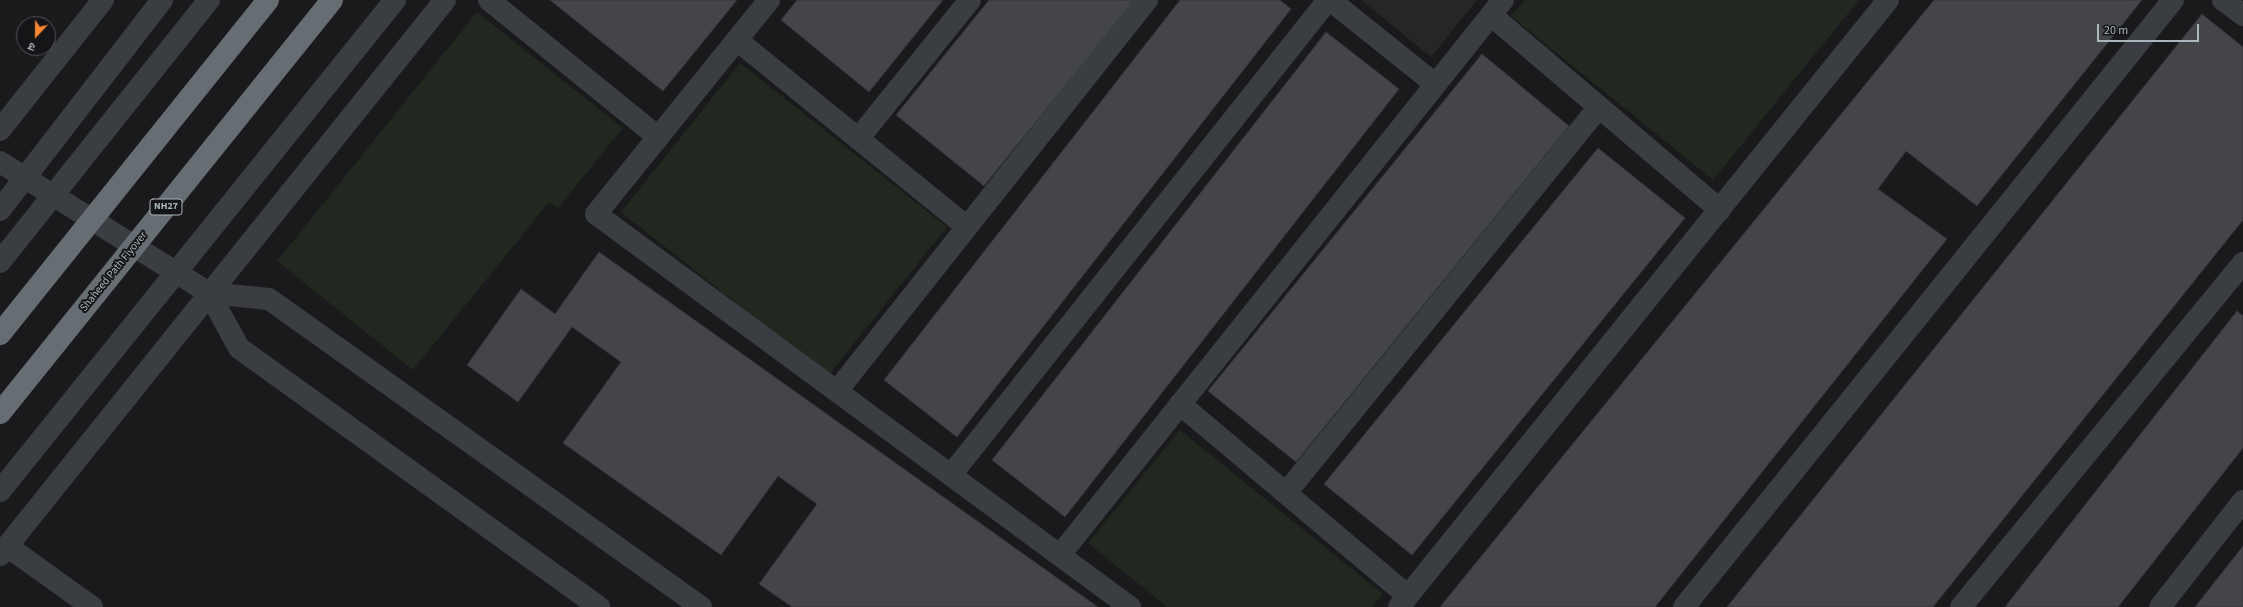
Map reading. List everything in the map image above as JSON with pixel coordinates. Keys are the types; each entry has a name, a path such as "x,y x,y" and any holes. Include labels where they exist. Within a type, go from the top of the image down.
{"highway":[{"path":"0,334 268,0"},
{"name":"Shaheed Path Flyover","path":"0,414 332,0"}],"street":[{"path":"0,130 103,0"},
{"path":"0,210 162,0"},
{"path":"0,262 209,0"},
{"path":"0,491 395,0"},
{"path":"92,607 4,550 445,0"},
{"path":"489,0 658,137"},
{"path":"769,0 596,214 1130,607"},
{"path":"858,139 970,0"},
{"path":"837,391 1147,0"},
{"path":"951,475 1329,0 1435,84"},
{"path":"1180,404 1286,493 1403,602 1888,0"},
{"path":"1684,607 2173,0"},
{"path":"2223,0 2243,16"},
{"path":"1060,555 1497,7 1599,107 1720,210"},
{"path":"737,40 967,227"},
{"path":"1286,493 1599,107"},
{"path":"0,162 209,293 269,299 701,607"},
{"path":"1962,607 2241,269"},
{"path":"209,293 239,348 599,607"},
{"path":"2160,607 2243,501"}],"shaded area":[{"path":"1361,0 1477,0 1431,57"},
{"path":"1525,0 1859,0 1713,180 1511,16"},
{"path":"477,12 623,128 558,208 549,202 413,370 277,261"},
{"path":"740,63 947,227 828,376 621,212"},
{"path":"1180,430 1383,594 1372,607 1167,607 1088,543"}],"building":[{"path":"550,0 737,0 663,91"},
{"path":"797,0 943,0 869,92 781,20"},
{"path":"989,0 1135,0 984,186 896,115"},
{"path":"1180,0 1280,0 1291,9 957,437 884,380"},
{"path":"1934,0 2142,0 1977,206 1906,151 1878,189 1947,239 1655,607 1440,607"},
{"path":"2202,14 2243,47 2243,220 1933,607 1727,607"},
{"path":"1326,32 1399,89 1065,517 992,460"},
{"path":"1482,54 1569,126 1296,462 1208,391"},
{"path":"1598,148 1685,218 1412,555 1324,484"},
{"path":"599,252 1098,607 792,607 759,584 817,504 778,476 721,555 563,443 621,362 572,327 518,402 467,365 521,289 555,314"},
{"path":"2237,311 2243,316 2243,448 2118,607 2005,607"},
{"path":"2243,546 2243,607 2195,607"}]}
